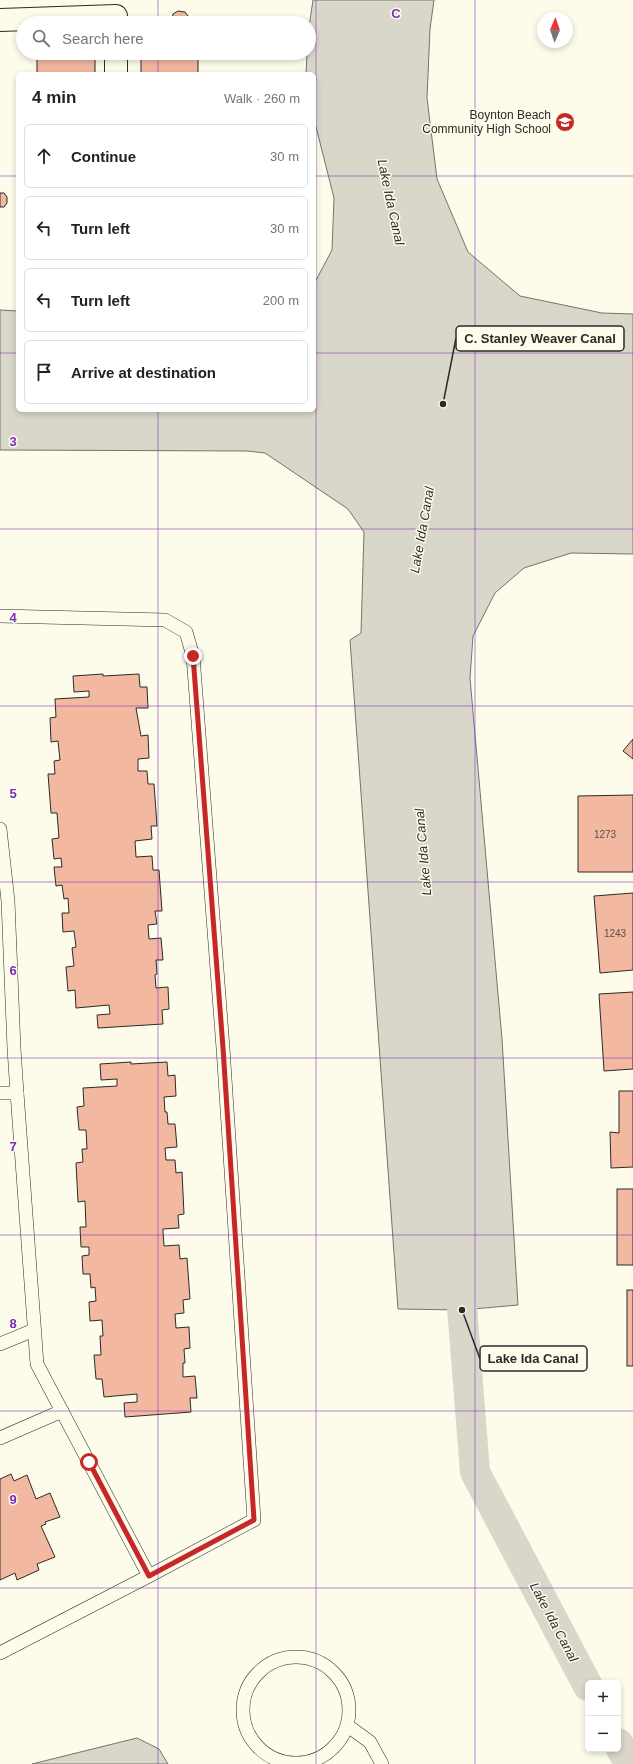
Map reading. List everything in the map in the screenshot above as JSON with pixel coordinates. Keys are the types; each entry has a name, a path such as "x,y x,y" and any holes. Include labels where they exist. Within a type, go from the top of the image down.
{"street":[{"path":"66,16 116,13"},
{"path":"0,20 16,19"},
{"path":"116,60 116,72"}],"lane":[{"path":"0,616 165,620 186,632 193,656 223,1048 254,1520 0,1653"},
{"path":"0,829 17,1093 37,1364 149,1576"},
{"path":"0,1093 17,1093"},
{"path":"0,1344 34,1330"},
{"path":"0,1438 62,1411"},
{"path":"288,1657 306,1657 323,1664 337,1675 348,1696 350,1708 348,1726 340,1742 327,1755 310,1762 293,1764 276,1760 261,1751 250,1738 244,1721 242,1704 247,1688 257,1673 271,1663 288,1657"},
{"path":"348,1726 370,1742 382,1764"}],"water":[{"path":"313,0 434,0 430,29 427,98 437,179 468,252 520,296 602,313 633,314 633,554 571,553 524,568 495,593 473,636 470,678 502,1039 518,1305 462,1310 398,1309 350,640 361,633 364,532 348,509 265,453 247,451 0,450 0,310 16,311 16,412 316,412 316,280 332,250 334,198 316,127 316,72 306,72 307,60 316,60 316,16 311,16"},
{"path":"137,1738 159,1749 168,1764 32,1764"}],"building":[{"path":"178,11 185,12 188,16 173,16 173,14"},
{"path":"37,60 95,60 95,72 37,72"},
{"path":"141,60 198,60 198,72 141,72"},
{"path":"0,193 4,193 7,197 7,203 4,207 0,207"},
{"path":"103,674 103,676 139,674 140,687 147,687 148,708 136,708 141,736 148,735 149,758 138,759 138,771 147,771 148,784 154,784 157,826 151,826 152,839 135,841 136,857 152,856 153,870 159,870 162,911 155,911 157,924 148,925 149,939 161,938 163,960 156,960 157,974 155,975 156,988 168,987 169,1009 162,1010 163,1024 98,1028 97,1015 110,1014 109,1005 76,1008 75,990 68,991 66,967 74,966 72,948 76,947 74,931 63,932 62,913 69,913 68,898 64,899 62,885 56,886 54,867 62,867 61,858 54,859 52,839 59,838 57,813 51,813 48,774 55,774 54,761 60,760 58,741 51,742 50,718 56,717 55,699 89,697 89,691 74,692 73,676"},
{"path":"633,739 633,759 623,751"},
{"path":"633,795 633,872 578,872 578,796"},
{"path":"633,893 633,970 600,973 594,896"},
{"path":"633,992 633,1069 604,1071 599,994"},
{"path":"131,1062 131,1064 167,1062 168,1076 175,1075 176,1096 164,1097 165,1112 167,1112 168,1124 175,1124 177,1147 165,1148 166,1160 175,1160 176,1173 182,1172 184,1214 178,1215 179,1228 163,1229 163,1231 164,1246 179,1245 180,1259 187,1258 190,1299 183,1300 184,1313 175,1314 176,1328 189,1327 190,1348 184,1349 185,1363 183,1363 183,1377 195,1376 197,1398 190,1398 191,1412 125,1417 124,1403 137,1402 137,1394 104,1397 102,1379 96,1379 94,1355 101,1355 100,1336 103,1336 102,1320 90,1321 89,1302 96,1301 95,1287 91,1288 90,1274 83,1274 82,1256 89,1255 89,1247 81,1247 80,1227 86,1227 85,1201 78,1202 76,1163 83,1162 82,1149 87,1149 86,1130 79,1130 77,1107 84,1106 83,1088 117,1086 117,1079 101,1080 100,1064"},
{"path":"619,1091 633,1091 633,1167 611,1168 610,1132 619,1133"},
{"path":"617,1189 633,1189 633,1265 617,1265"},
{"path":"627,1290 633,1290 633,1366 627,1366"},
{"path":"11,1474 14,1481 27,1475 36,1499 50,1493 60,1517 45,1522 46,1524 41,1526 55,1557 37,1564 39,1570 17,1580 15,1573 0,1580 0,1479"}],"waterway":[{"name":"Lake Ida Canal","path":"459,1269 475,1472 585,1680"},
{"name":"Lake Ida Canal","path":"621,1749 629,1764"}],"place":[{"name":"Boynton Beach Community High School","path":"565,122"},
{"name":"C. Stanley Weaver Canal","path":"443,404"},
{"name":"Lake Ida Canal","path":"462,1310"}],"route":[{"path":"89,1462 149,1576 254,1520 223,1048 193,656"}]}
